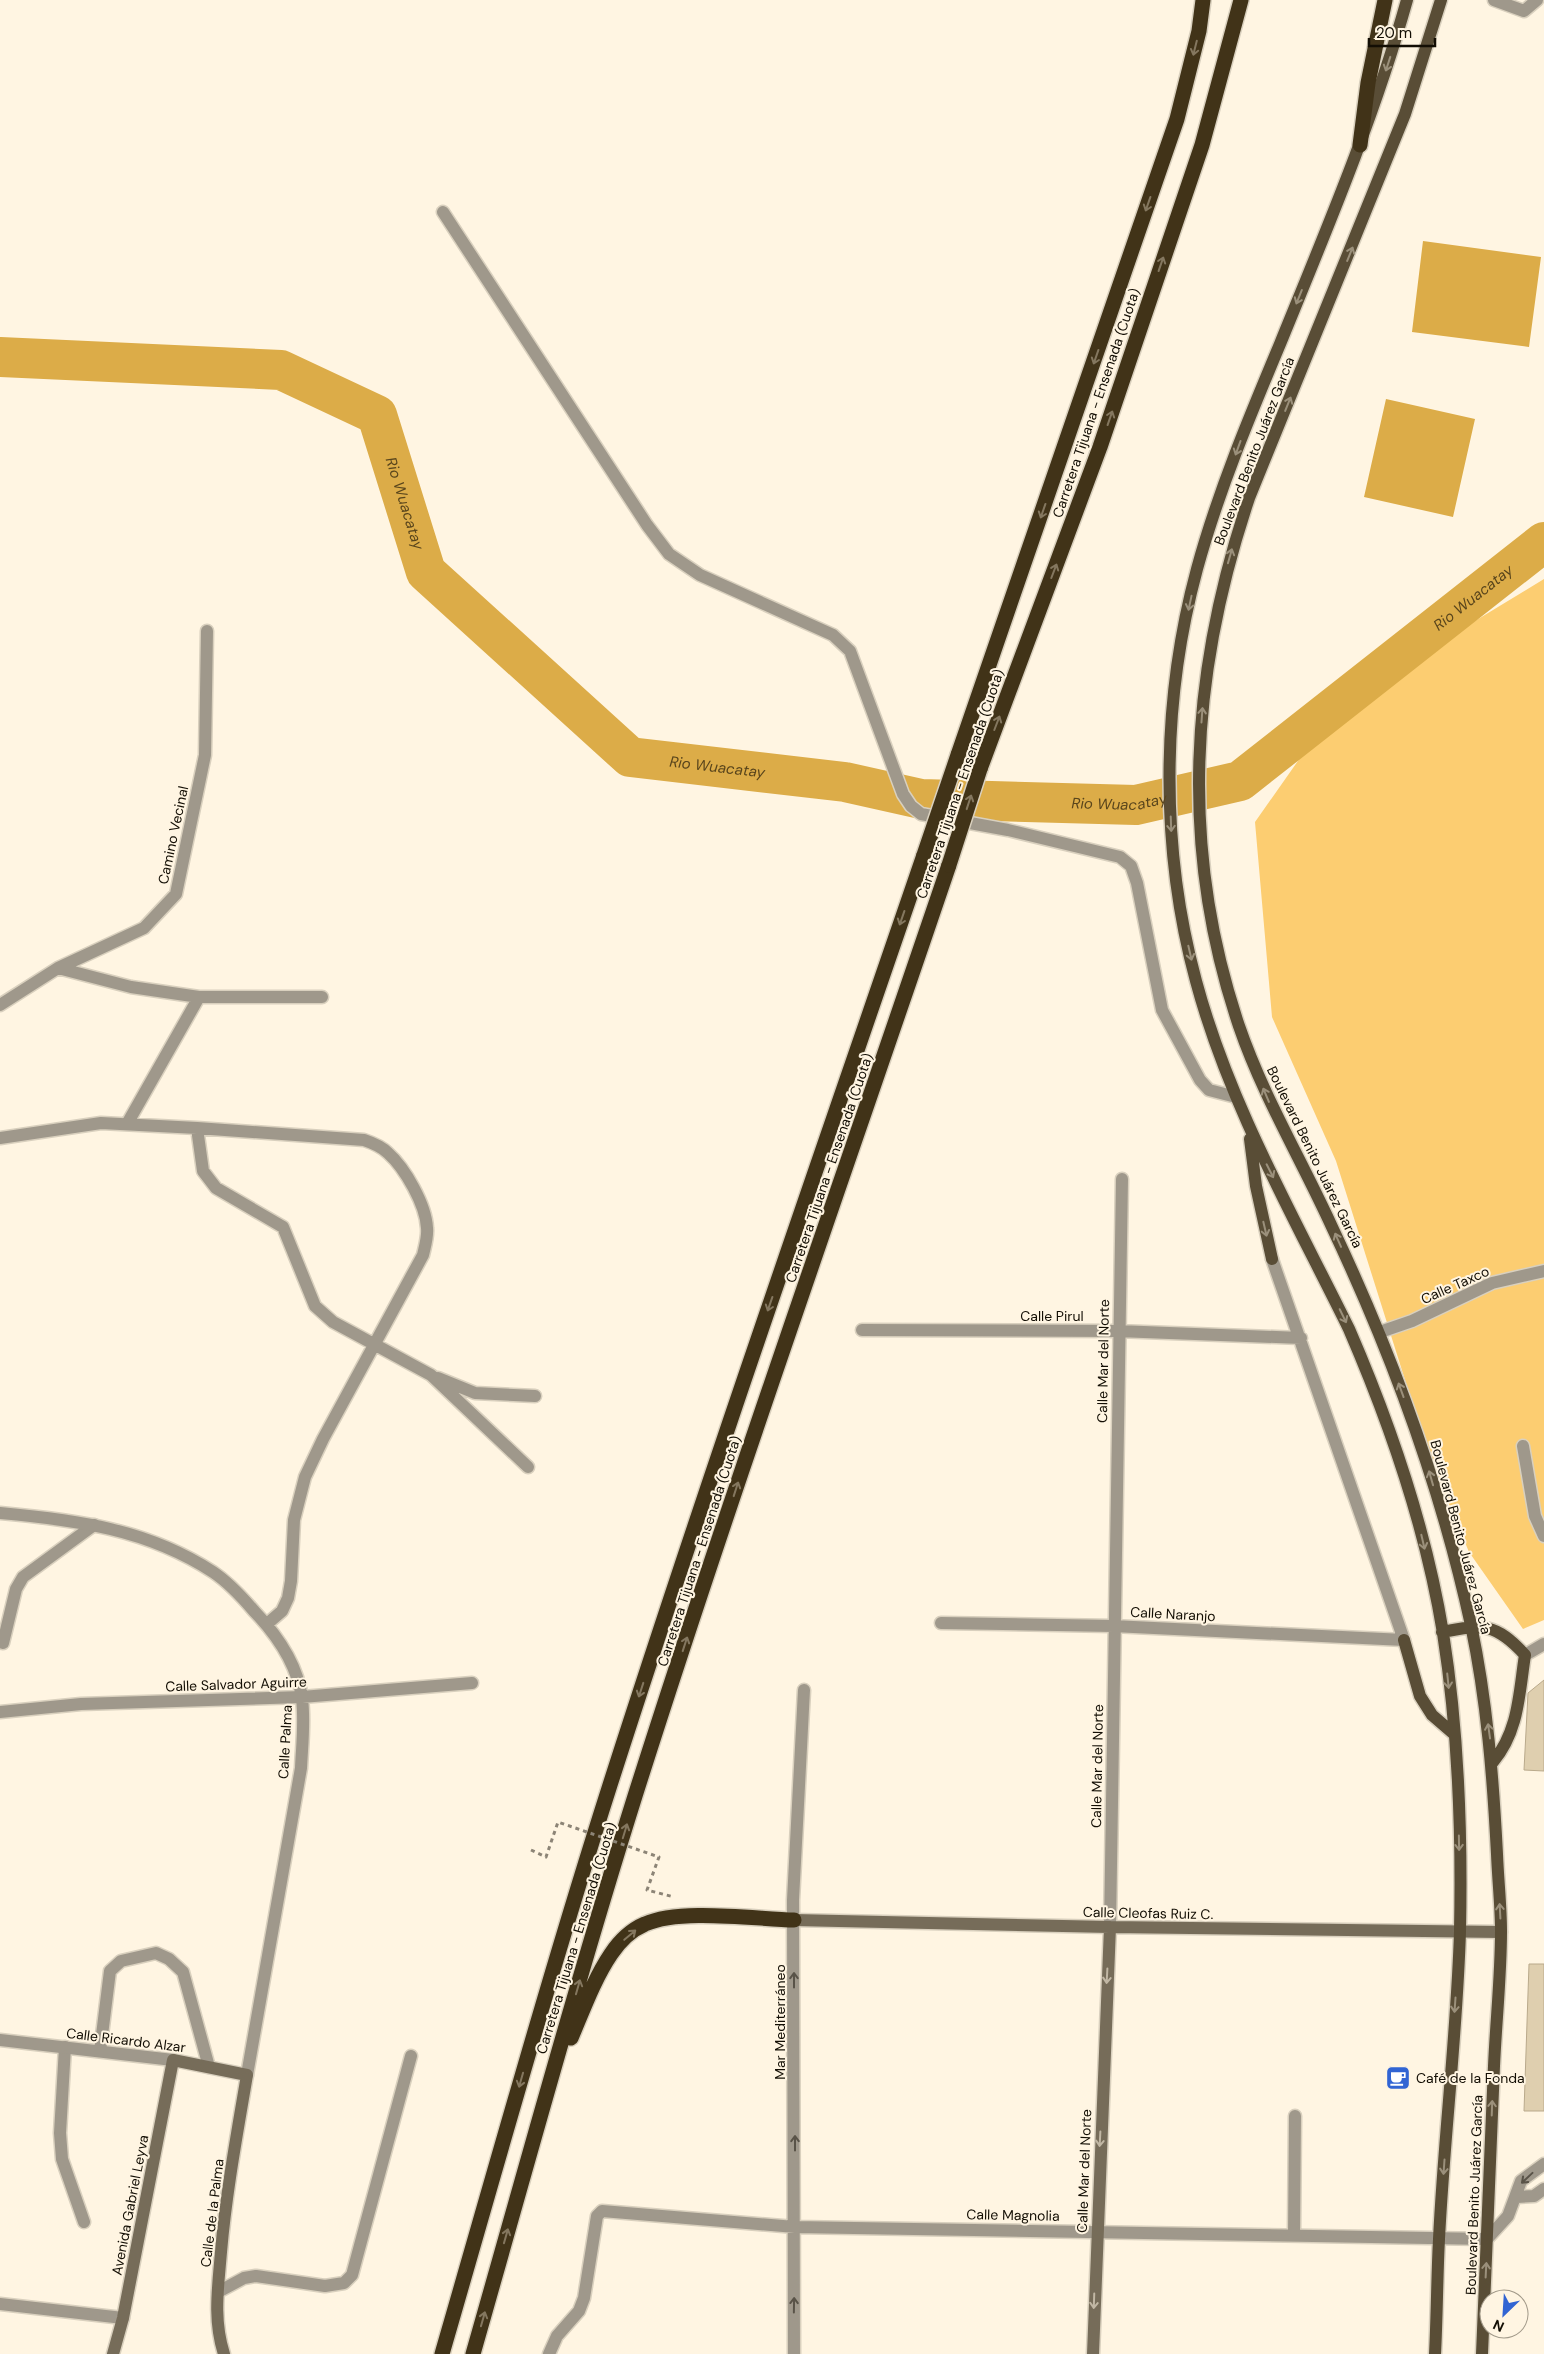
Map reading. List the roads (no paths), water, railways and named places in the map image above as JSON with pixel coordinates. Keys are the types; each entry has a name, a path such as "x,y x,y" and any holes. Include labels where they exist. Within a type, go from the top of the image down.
{"highway":[{"name":"Carretera Tijuana - Ensenada (Cuota)","path":"442,2354 556,1961 613,1776 710,1476 1177,119 1199,31 1203,0"},
{"name":"Carretera Tijuana - Ensenada (Cuota)","path":"473,2354 550,2084 648,1758 737,1486 949,866 980,768 1100,447 1202,145 1241,0"},
{"path":"1360,145 1368,83 1385,0"},
{"path":"550,2084 605,1964 618,1946 635,1930 646,1924 674,1917 794,1920"}],"main road":[{"name":"Boulevard Benito Juárez García","path":"1406,0 1390,60 1360,145 1244,432 1216,508 1196,572 1175,682 1170,758 1172,859 1195,978 1207,1018 1249,1130 1345,1321 1363,1361 1394,1445 1420,1532 1442,1632 1454,1734 1459,1830 1460,1931 1439,2238 1436,2354"},
{"name":"Boulevard Benito Juárez García","path":"1442,0 1405,114 1249,498 1229,558 1211,640 1204,684 1200,764 1202,859 1208,901 1224,974 1239,1025 1277,1118 1330,1222 1380,1332 1418,1436 1471,1626 1493,1762 1501,1932 1482,2354"},
{"path":"1249,1130 1256,1186 1272,1259"},
{"path":"1442,1632 1471,1626 1496,1629 1510,1639 1525,1655 1516,1717 1507,1743 1493,1762"},
{"path":"1404,1640 1420,1696 1432,1715 1454,1734"}],"street":[{"path":"1494,0 1524,11 1537,0"},
{"path":"443,212 647,525 669,554 700,575 833,635 850,651 903,794 911,806 921,814 1008,830 1120,857 1131,866 1137,883 1162,1010 1200,1080 1209,1090 1236,1097"},
{"name":"Camino Vecinal","path":"0,1005 58,968 144,928 176,894 205,755 207,631"},
{"path":"58,968 112,983 199,997 322,997"},
{"path":"127,1124 199,997"},
{"path":"0,1138 101,1123 364,1140 378,1145 389,1153 416,1190 427,1226 427,1240 422,1254 322,1439 305,1477 294,1520 288,1598 282,1611 267,1624"},
{"path":"197,1128 204,1171 216,1188 283,1228 315,1306 333,1322 431,1375 475,1393 535,1396"},
{"name":"Calle Mar del Norte","path":"1092,2354 1110,1928 1113,1626 1122,1179"},
{"path":"1272,1259 1301,1338 1404,1640"},
{"name":"Calle Taxco","path":"1380,1332 1412,1321 1492,1283 1544,1271"},
{"name":"Calle Pirul","path":"862,1330 1118,1331 1301,1338"},
{"path":"431,1375 528,1467"},
{"path":"1523,1446 1535,1516 1544,1536"},
{"name":"Calle Palma","path":"0,1513 63,1519 94,1525 134,1534 172,1548 214,1572 267,1624 291,1661 302,1698 303,1716 300,1768 246,2075"},
{"path":"3,1643 16,1589 23,1577 94,1525"},
{"name":"Calle Naranjo","path":"941,1623 1113,1626 1404,1640"},
{"path":"1525,1655 1544,1644"},
{"name":"Calle Salvador Aguirre","path":"0,1712 81,1704 302,1698 472,1683"},
{"name":"Mar Mediterráneo","path":"794,2354 793,1900 804,1690"},
{"name":"Calle Cleofas Ruiz C.","path":"794,1920 1110,1928 1501,1932"},
{"path":"100,2051 110,1971 120,1961 156,1953 169,1959 183,1972 209,2067"},
{"name":"Calle Ricardo Alzar","path":"0,2040 173,2060 246,2075"},
{"path":"65,2047 60,2134 62,2159 84,2222"},
{"path":"218,2292 244,2278 256,2276 325,2286 344,2283 352,2275 411,2056"},
{"name":"Avenida Gabriel Leyva","path":"113,2354 123,2318 173,2060"},
{"name":"Calle de la Palma","path":"224,2354 218,2333 218,2292 225,2204 246,2075"},
{"path":"1294,2235 1295,2116"},
{"path":"1487,2239 1508,2216 1517,2197 1521,2181 1544,2164"},
{"path":"1517,2197 1534,2196 1544,2189"},
{"name":"Calle Magnolia","path":"549,2354 557,2336 579,2311 584,2298 597,2216 602,2211 795,2226 1487,2239"},
{"path":"0,2304 123,2318"}],"waterway":[{"name":"Rio Wuacatay","path":"0,357 281,370 377,415 426,572 630,757 845,782 921,799 1136,805 1240,781 1544,542"}],"place":[{"name":"Café de la Fonda","path":"1398,2078"}]}
